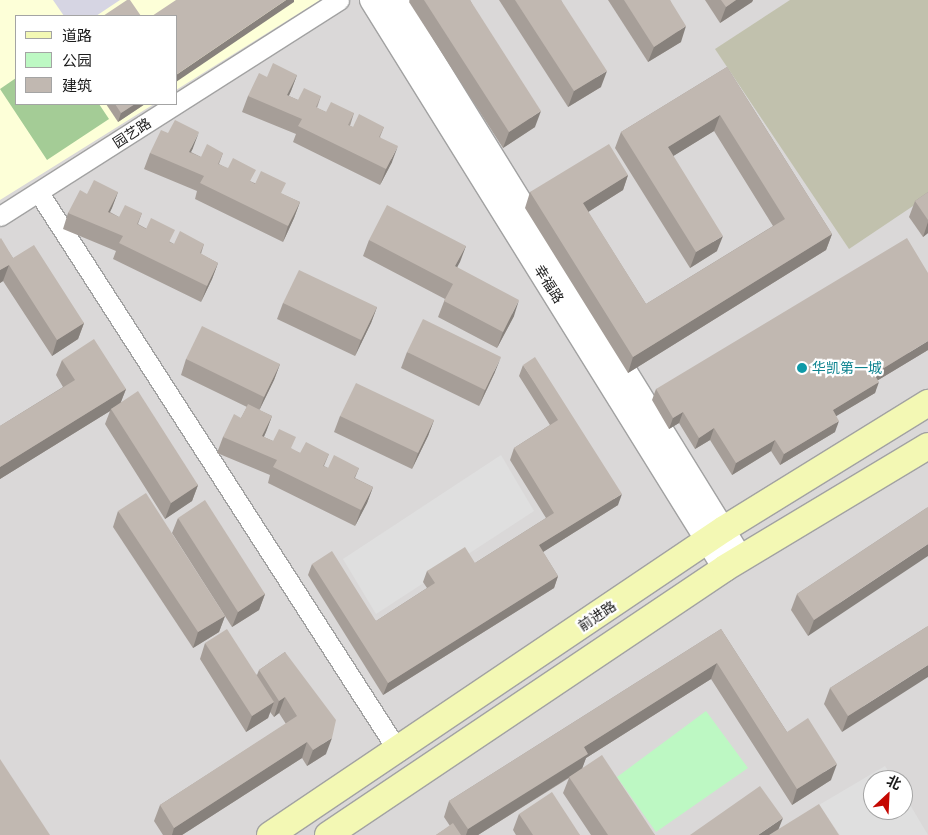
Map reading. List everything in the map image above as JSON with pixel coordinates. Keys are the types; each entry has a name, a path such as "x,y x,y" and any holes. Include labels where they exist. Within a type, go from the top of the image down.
{"main road":[{"name":"前进路","path":"270,835 398,751 716,534 928,403"},
{"path":"328,835 733,563 928,446"}],"street":[{"name":"园艺路","path":"178,104 339,0"},
{"name":"幸福路","path":"372,0 716,534"},
{"name":"幸福路","path":"395,0 733,563"},
{"name":"园艺路","path":"0,216 176,105"},
{"path":"39,193 398,751"}],"shaded area":[{"path":"0,0 928,0 928,835 0,835"},
{"path":"0,0 320,0 178,89 178,15 15,15 15,105 152,105 0,200"},
{"path":"53,0 120,0 98,15 63,15"},
{"path":"790,0 928,0 928,196 849,249 715,49"},
{"path":"15,79 15,105 100,105 109,119 47,160 0,89"},
{"path":"501,455 534,511 376,614 343,559"},
{"path":"885,766 888,770 878,770"},
{"path":"863,779 863,820 913,820 913,810 928,835 840,835 819,805"}],"green space":[{"path":"706,711 748,768 656,832 617,777"}],"building":[{"path":"127,0 130,0 140,15 104,15"},
{"path":"176,0 286,0 178,74 178,15 154,15"},
{"path":"424,0 470,0 541,111 509,132"},
{"path":"515,0 561,0 607,71 574,91"},
{"path":"624,0 670,0 686,26 654,47"},
{"path":"721,0 736,0 726,7"},
{"path":"273,63 297,75 287,95 298,100 304,88 321,96 316,107 326,112 331,102 354,113 348,125 353,127 359,114 384,127 379,137 398,146 386,169 298,126 302,119 248,96 259,73 267,77"},
{"path":"727,67 832,234 633,357 530,192 609,144 628,175 583,203 646,304 785,219 720,115 668,147 723,236 696,252 621,132"},
{"path":"116,105 133,105 121,113"},
{"path":"175,120 199,132 189,152 201,157 207,144 223,153 218,164 228,168 233,158 256,170 250,181 255,184 261,171 286,183 281,193 300,202 288,226 200,183 204,176 150,153 161,130 168,133"},
{"path":"94,180 118,192 108,212 119,217 125,205 142,213 137,224 146,229 151,218 175,230 169,242 174,244 180,231 204,244 200,253 218,263 207,286 119,243 123,236 68,213 80,190 87,194"},
{"path":"928,192 928,220 915,201"},
{"path":"387,205 466,246 455,266 519,300 503,332 444,301 453,284 369,240"},
{"path":"1,238 13,258 34,245 84,323 57,340 9,265 0,270"},
{"name":"华凯第一城","path":"907,238 928,273 928,341 874,374 879,382 833,410 839,421 784,454 775,440 736,463 714,428 699,438 683,412 673,418 656,389"},
{"path":"299,270 377,307 361,340 283,303"},
{"path":"423,319 501,357 485,390 407,352"},
{"path":"202,326 280,364 264,397 186,359"},
{"path":"94,339 126,389 0,467 0,426 75,380 62,360"},
{"path":"535,357 622,494 539,545 558,576 388,683 312,564 332,551 376,621 435,583 427,571 465,547 475,563 554,513 514,448 558,420 523,365"},
{"path":"356,383 434,420 418,453 340,416"},
{"path":"138,391 198,485 171,503 111,409"},
{"path":"248,404 272,416 262,436 273,441 279,429 296,437 291,448 300,453 306,442 329,454 323,466 328,468 334,455 359,468 354,478 373,487 361,510 273,467 277,460 223,437 234,414 241,418"},
{"path":"146,493 225,616 198,632 118,511"},
{"path":"205,500 265,594 238,612 178,518"},
{"path":"928,507 928,544 814,620 797,594"},
{"path":"928,626 928,665 848,716 830,688"},
{"path":"227,629 274,702 252,716 205,643"},
{"path":"721,629 787,732 808,718 837,764 797,789 717,663 584,747 588,754 468,829 449,801"},
{"path":"285,652 336,720 332,738 313,750 307,742 174,828 160,805 297,716 285,697 279,701 259,670"},
{"path":"602,755 655,835 608,835 569,777"},
{"path":"0,759 50,835 0,835"},
{"path":"760,786 783,818 758,835 690,835"},
{"path":"552,792 580,835 533,835 519,814"},
{"path":"819,804 839,835 769,835"},
{"path":"453,823 461,835 436,835"}],"place":[{"name":"华凯第一城","path":"802,368"}]}
